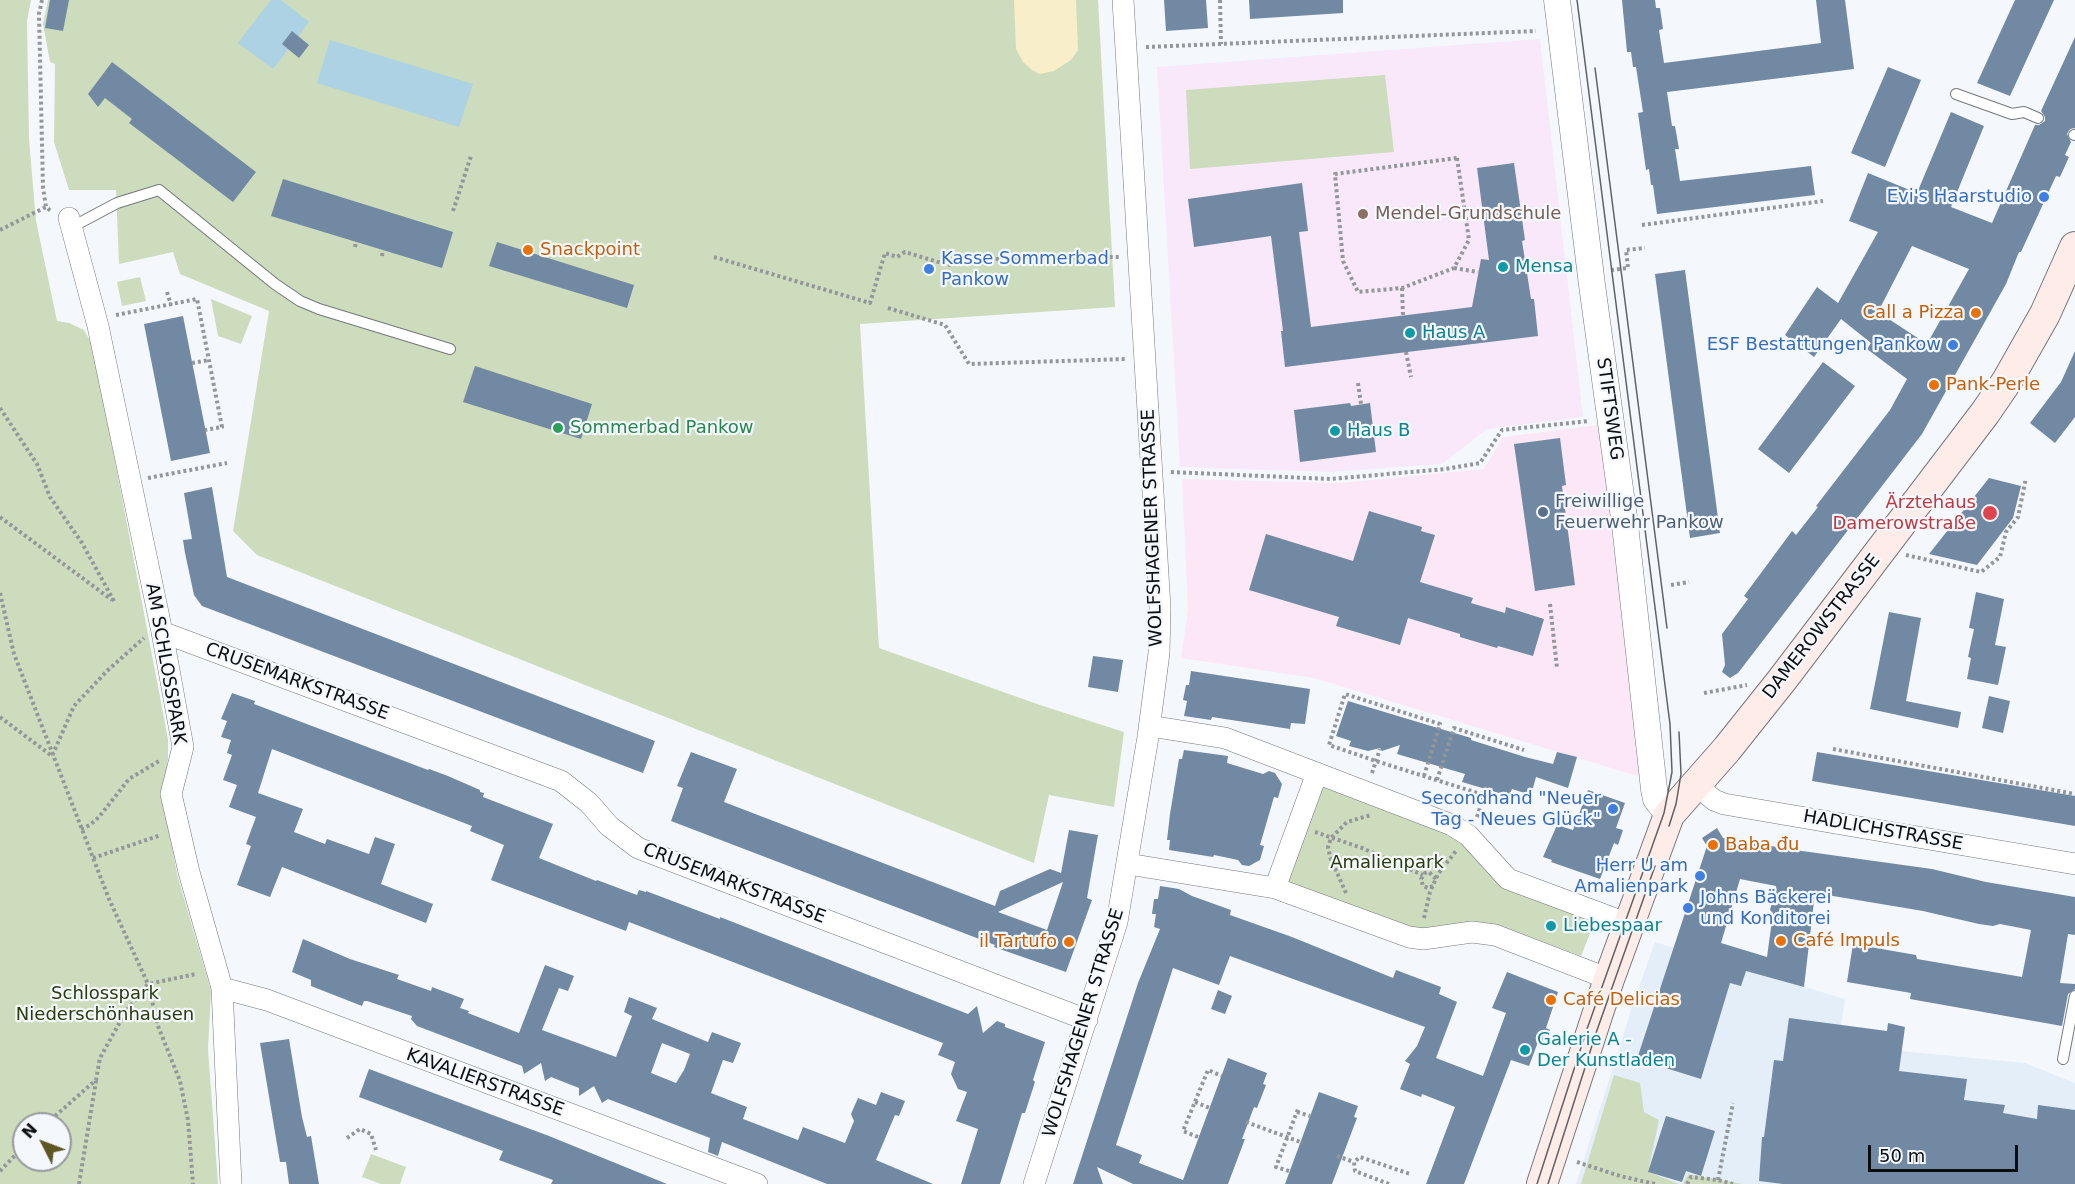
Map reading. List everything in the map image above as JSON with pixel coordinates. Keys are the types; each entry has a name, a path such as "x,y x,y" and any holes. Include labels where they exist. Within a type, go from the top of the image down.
{"main road":[{"name":"DAMEROWSTRASSE","path":"1668,814 1727,749 1782,680 1985,414 2007,381 2045,314 2075,248"},
{"path":"1542,1184 1668,814"}],"street":[{"name":"WOLFSHAGENER STRASSE","path":"1034,1184 1117,922 1150,726 1159,653 1160,608 1123,0"},
{"name":"STIFTSWEG","path":"1557,0 1593,295 1625,525 1654,789 1656,799 1668,814"},
{"name":"AM SCHLOSSPARK","path":"70,222 98,326 153,635 183,747 171,794 189,872 222,988 231,1184"},
{"name":"CRUSEMARKSTRASSE","path":"153,635 561,780 589,803 609,826 638,848 1087,1020"},
{"path":"1150,726 1225,738 1460,828 1499,871 1517,884 1629,924"},
{"path":"1275,888 1317,772"},
{"name":"HADLICHSTRASSE","path":"1696,785 1714,800 1724,804 2075,864"},
{"path":"1128,864 1275,888 1423,939 1472,932 1495,934 1610,979"},
{"name":"KAVALIERSTRASSE","path":"222,988 267,1000 749,1183"}],"lane":[{"path":"1956,94 2012,114 2024,112 2038,118"},
{"path":"70,222 117,203 159,190 275,284 300,301 319,309 450,349"},
{"path":"2063,1059 2075,996"}],"path":[{"path":"42,0 39,14 43,188 46,207 70,222"},
{"path":"1220,0 1221,44"},
{"path":"1145,48 1536,30"},
{"path":"453,211 471,156"},
{"path":"1454,268 1469,240 1457,158 1335,174 1343,261 1358,292 1402,288 1454,268 1478,272"},
{"path":"1642,225 1823,201"},
{"path":"0,230 46,207"},
{"path":"1604,271 1628,268 1626,250 1645,248"},
{"path":"714,257 870,303 885,253 897,257 904,252 948,265 1005,258 1119,256"},
{"path":"1402,288 1403,316"},
{"path":"168,292 171,305"},
{"path":"116,315 197,299 222,426 205,430"},
{"path":"888,308 945,325 969,364 1125,359"},
{"path":"1406,352 1411,377"},
{"path":"192,363 209,360"},
{"path":"1358,383 1360,404"},
{"path":"0,408 37,464 50,497 82,543 115,603 0,518"},
{"path":"1167,472 1331,479 1445,469 1480,463 1502,430 1589,421"},
{"path":"148,478 227,463"},
{"path":"1906,555 1981,572 2000,557 2006,532 2018,518 2026,478"},
{"path":"1671,585 1689,582"},
{"path":"0,593 14,654 109,899 148,984 158,1026 180,1081 188,1120 193,1184"},
{"path":"1550,604 1557,668"},
{"path":"52,756 74,706 106,671 153,635"},
{"path":"1704,693 1751,685"},
{"path":"1424,776 1440,724 1345,694 1329,746 1484,795"},
{"path":"0,717 52,756"},
{"path":"1437,780 1454,728 1524,750"},
{"path":"81,829 99,817 129,779 183,747"},
{"path":"1369,783 1380,749"},
{"path":"1833,749 2075,794"},
{"path":"1474,827 1487,787"},
{"path":"1348,899 1330,857 1328,848 1331,838 1347,822 1378,813"},
{"path":"93,858 179,829"},
{"path":"1322,835 1362,848 1423,875"},
{"path":"1424,923 1430,892 1438,874 1461,846"},
{"path":"1433,886 1428,888 1423,886 1421,879 1423,875 1429,872 1435,876 1436,880"},
{"path":"79,1184 100,1058 126,1011 148,984 196,974"},
{"path":"1198,1137 1183,1131 1208,1070 1222,1076"},
{"path":"60,1112 96,1080"},
{"path":"1195,1102 1212,1108"},
{"path":"1718,1180 1733,1103"},
{"path":"1289,1172 1276,1167 1287,1137 1298,1110 1310,1116"},
{"path":"1246,1122 1303,1143"},
{"path":"347,1138 360,1129 371,1134 376,1150"},
{"path":"1337,1156 1354,1162"},
{"path":"1354,1162 1360,1156 1410,1174"},
{"path":"0,1171 12,1158"},
{"path":"1354,1162 1355,1171 1389,1184"},
{"path":"1577,1162 1620,1176 1655,1184"},
{"path":"1617,1184 1620,1176"},
{"path":"1687,1184 1691,1177 1733,1184"}],"shaded area":[{"name":"Mendel-Grundschule","path":"1540,39 1583,417 1487,429 1442,464 1330,472 1180,467 1157,67"},
{"path":"1599,425 1644,778 1314,678 1181,658 1188,610 1182,479 1341,483 1484,469 1503,437"},
{"path":"1655,942 1845,999 1838,1045 2025,1063 2075,1083 2075,1184 1576,1184"}],"green space":[{"name":"Schlosspark Niederschönhausen","path":"0,0 31,0 27,21 29,139 36,221 57,321 69,323 84,330 93,346 168,739 163,798 177,874 211,991 208,1049 218,1184 0,1184"},
{"name":"Sommerbad Pankow","path":"48,0 1098,0 1115,307 860,324 879,648 1124,732 1114,807 1049,795 1034,863 257,555 233,531 269,311 180,274 173,252 119,264 116,190 69,190 54,142 55,64 50,62 43,24"},
{"path":"1385,75 1394,152 1190,169 1186,90"},
{"path":"140,277 146,301 122,306 117,282"},
{"path":"211,299 252,316 241,344 218,336"},
{"name":"Amalienpark","path":"1323,785 1450,831 1595,921 1581,956 1501,926 1478,923 1430,930 1415,929 1288,883"},
{"path":"1614,1075 1640,1083 1644,1112 1659,1120 1648,1172 1679,1184 1581,1184"},
{"path":"371,1154 406,1167 400,1184 381,1184 362,1177"},
{"path":"1688,1174 1743,1184 1683,1184"}],"sand":[{"path":"1014,0 1076,0 1078,50 1071,60 1054,71 1040,74 1023,62 1016,49"}],"water":[{"path":"271,0 281,0 309,22 273,69 238,43"},
{"path":"330,40 473,84 459,127 317,83"}],"building":[{"path":"50,0 69,0 63,31 45,28"},
{"path":"1164,0 1206,0 1208,28 1166,31"},
{"path":"1249,0 1343,0 1343,13 1250,19"},
{"path":"1622,0 1655,0 1656,8 1660,8 1663,29 1659,30 1664,63 1821,43 1816,0 1845,0 1854,69 1667,92 1672,126 1675,126 1679,149 1675,149 1680,181 1811,166 1815,195 1657,214 1649,169 1646,170 1638,113 1643,112 1636,67 1633,67 1631,52 1627,52"},
{"path":"2015,0 2054,0 2010,96 1977,83"},
{"path":"292,31 309,45 299,58 282,44"},
{"path":"2075,37 2075,128 2070,129 2067,134 2071,142 2065,155 2069,157 2060,177 2056,176 2006,284 1922,434 1738,673 1730,678 1722,672 1725,665 1722,634 1748,599 1744,596 1792,531 1796,535 1818,507 1816,506 1890,410 1907,379 1867,349 1871,343 1841,319 1814,357 1785,335 1817,287 1838,303 1878,232 1849,221 1868,173 1917,193 1951,112 1984,126 1951,207 1992,223 2035,125 2045,121 2041,111","holes":["1912,246 1969,269 1927,344 1878,312"]},
{"path":"112,62 256,172 233,202 129,123 132,119 105,98 98,107 88,94"},
{"path":"1888,67 1921,80 1885,167 1851,153"},
{"path":"1514,163 1525,240 1522,241 1531,299 1534,299 1538,336 1285,367 1281,331 1283,331 1271,236 1194,247 1188,199 1302,183 1308,231 1299,232 1311,327 1472,307 1481,259 1489,260 1477,168"},
{"path":"283,179 453,232 442,268 271,216"},
{"path":"497,242 634,285 627,308 489,266"},
{"path":"1685,270 1720,533 1690,538 1655,274"},
{"path":"183,316 210,453 171,461 144,324"},
{"path":"2075,351 2075,417 2055,443 2030,423 2061,382"},
{"path":"1823,362 1855,386 1789,473 1758,449"},
{"path":"475,366 592,404 581,439 463,402"},
{"name":"Haus B","path":"1350,403 1351,406 1370,403 1376,452 1300,462 1294,410"},
{"path":"1560,438 1566,485 1562,486 1575,585 1535,591 1514,444"},
{"path":"1989,478 2021,486 2013,518 1977,565 1929,554"},
{"path":"212,487 227,577 655,741 643,773 202,606 194,595 185,553 183,540 192,539 184,493"},
{"path":"1369,511 1422,527 1421,531 1435,535 1420,582 1473,598 1471,603 1505,613 1506,607 1544,619 1533,656 1460,637 1460,634 1408,618 1400,645 1336,626 1339,617 1249,590 1266,534 1353,561"},
{"path":"1976,592 2004,599 1995,645 2006,647 1998,685 1967,679 1971,658 1968,657 1974,629 1969,628"},
{"path":"1889,612 1921,618 1906,701 1961,712 1958,728 1870,709"},
{"path":"1093,656 1123,660 1118,692 1088,687"},
{"path":"1191,671 1310,689 1305,724 1291,723 1290,729 1212,717 1211,720 1184,716 1187,701 1183,700"},
{"path":"232,693 255,701 254,704 448,776 480,790 484,793 483,797 553,824 539,858 637,895 639,890 646,891 720,919 720,917 968,1014 977,1006 983,1033 997,1021 1005,1024 1005,1027 1045,1042 1033,1080 1035,1082 1025,1113 1022,1113 1000,1184 961,1184 978,1129 956,1121 967,1092 958,1089 951,1074 955,1062 938,1055 943,1043 629,922 626,931 491,880 504,845 470,831 472,826 272,749 258,793 303,809 294,832 325,844 327,839 369,854 375,837 395,844 381,884 433,904 426,923 282,867 270,897 237,885 251,846 246,844 256,817 229,807 237,785 223,780 232,755 227,753 231,740 221,737 227,721 221,719"},
{"path":"1989,696 2010,701 2003,733 1982,728"},
{"path":"1348,701 1553,764 1557,752 1577,757 1568,788 1536,777 1531,795 1512,789 1509,796 1462,782 1465,774 1397,754 1400,745 1382,751 1380,748 1368,751 1349,746 1351,741 1336,736"},
{"path":"1184,750 1228,756 1227,763 1263,774 1269,771 1275,773 1282,784 1278,798 1274,797 1260,845 1264,846 1260,860 1249,866 1242,865 1238,860 1214,855 1213,857 1169,850 1170,840 1167,840 1170,814 1179,759 1182,759"},
{"path":"691,752 737,769 724,802 995,906 1000,891 1050,869 1061,873 1069,830 1098,835 1087,898 1092,900 1066,972 994,947 995,945 671,821 683,788 677,786","holes":["1063,882 1047,930 998,912"]},
{"path":"1817,752 2075,796 2075,826 1812,781"},
{"path":"1588,790 1625,803 1616,828 1623,830 1618,845 1614,843 1600,879 1543,857 1557,825 1573,830"},
{"path":"1717,828 1723,838 1932,869 1986,882 2075,897 2075,935 2068,934 2060,983 2075,984 2075,989 2068,994 2062,1026 1910,999 1911,993 1847,982 1853,944 1916,955 1917,959 2022,977 2031,930 2000,924 1993,926 1979,924 1923,911 1815,893 1804,987 1746,971 1741,986 1730,983 1701,1079 1637,1059 1707,846 1702,838","holes":["1740,879 1776,886 1770,910 1773,913 1767,957 1721,943"]},
{"path":"1160,886 1179,889 1231,910 1230,915 1292,937 1393,978 1396,970 1441,987 1439,994 1457,1002 1436,1058 1483,1076 1506,1013 1492,1008 1507,972 1558,992 1546,1028 1550,1030 1545,1044 1538,1042 1529,1066 1511,1060 1464,1184 1426,1184 1455,1107 1422,1094 1421,1097 1400,1089 1410,1064 1405,1061 1417,1046 1425,1027 1230,956 1219,985 1173,968 1116,1145 1142,1155 1139,1163 1183,1180 1228,1058 1267,1073 1263,1084 1266,1085 1257,1108 1254,1107 1228,1184 1133,1184 1097,1167 1103,1184 1073,1184 1138,983 1160,929 1154,927 1156,914 1152,914 1154,899 1158,899"},
{"path":"303,939 350,959 399,975 397,979 431,991 432,987 464,999 460,1008 469,1011 468,1013 519,1033 545,965 574,976 568,991 559,988 542,1030 616,1057 632,1016 624,1012 629,997 657,1008 652,1019 708,1042 712,1032 741,1043 733,1063 723,1060 711,1093 747,1107 743,1119 798,1140 803,1127 845,1143 854,1121 851,1114 858,1098 876,1105 881,1092 905,1101 899,1116 895,1115 876,1160 933,1184 827,1184 722,1142 718,1156 708,1152 710,1138 608,1099 602,1103 594,1086 579,1096 579,1088 551,1077 545,1081 541,1063 524,1074 522,1066 417,1026 411,1019 412,1016 367,1001 364,1001 362,1006 311,986 311,980 292,972","holes":["662,1043 690,1054 676,1083 651,1073"]},
{"path":"1218,990 1232,996 1225,1014 1211,1009"},
{"path":"1789,1018 1887,1031 1888,1023 1905,1027 1899,1071 1967,1079 1964,1100 2005,1105 2003,1113 2037,1119 2038,1105 2075,1110 2075,1184 1783,1184 1759,1181 1762,1137 1764,1137 1774,1060 1783,1061"},
{"path":"289,1039 302,1117 307,1137 311,1136 319,1184 289,1184 286,1162 280,1162 260,1043"},
{"path":"369,1069 549,1136 667,1184 551,1184 553,1180 499,1160 503,1151 359,1097"},
{"path":"1319,1092 1358,1106 1354,1117 1357,1118 1332,1184 1285,1184"},
{"path":"1666,1116 1715,1131 1701,1176 1686,1171 1682,1182 1648,1172"}],"tram line":[{"path":"1537,1184 1587,1029 1664,813 1672,772 1670,724 1577,0"},
{"path":"1595,68 1667,628"},
{"path":"1669,826 1676,804 1681,774 1679,732"},
{"path":"1548,1184 1596,1033 1655,866"}],"place":[{"name":"Evi's Haarstudio","path":"2044,197"},
{"name":"Mendel-Grundschule","path":"1363,214"},
{"name":"Snackpoint","path":"528,250"},
{"name":"Mensa","path":"1503,267"},
{"name":"Kasse Sommerbad Pankow","path":"929,269"},
{"name":"Call a Pizza","path":"1976,313"},
{"name":"Haus A","path":"1410,333"},
{"name":"ESF Bestattungen Pankow","path":"1953,345"},
{"name":"Pank-Perle","path":"1934,385"},
{"name":"Sommerbad Pankow","path":"558,428"},
{"name":"Haus B","path":"1335,431"},
{"name":"Freiwillige Feuerwehr Pankow","path":"1543,512"},
{"name":"Ärztehaus Damerowstraße","path":"1990,513"},
{"name":"Secondhand \"Neuer Tag - Neues Glück\"","path":"1613,809"},
{"name":"Baba đu","path":"1713,845"},
{"name":"Herr U am Amalienpark","path":"1700,876"},
{"name":"Johns Bäckerei und Konditorei","path":"1688,908"},
{"name":"Liebespaar","path":"1551,926"},
{"name":"Café Impuls","path":"1781,941"},
{"name":"il Tartufo","path":"1069,942"},
{"name":"Café Delicias","path":"1551,1000"},
{"name":"Galerie A - Der Kunstladen","path":"1525,1050"}]}
